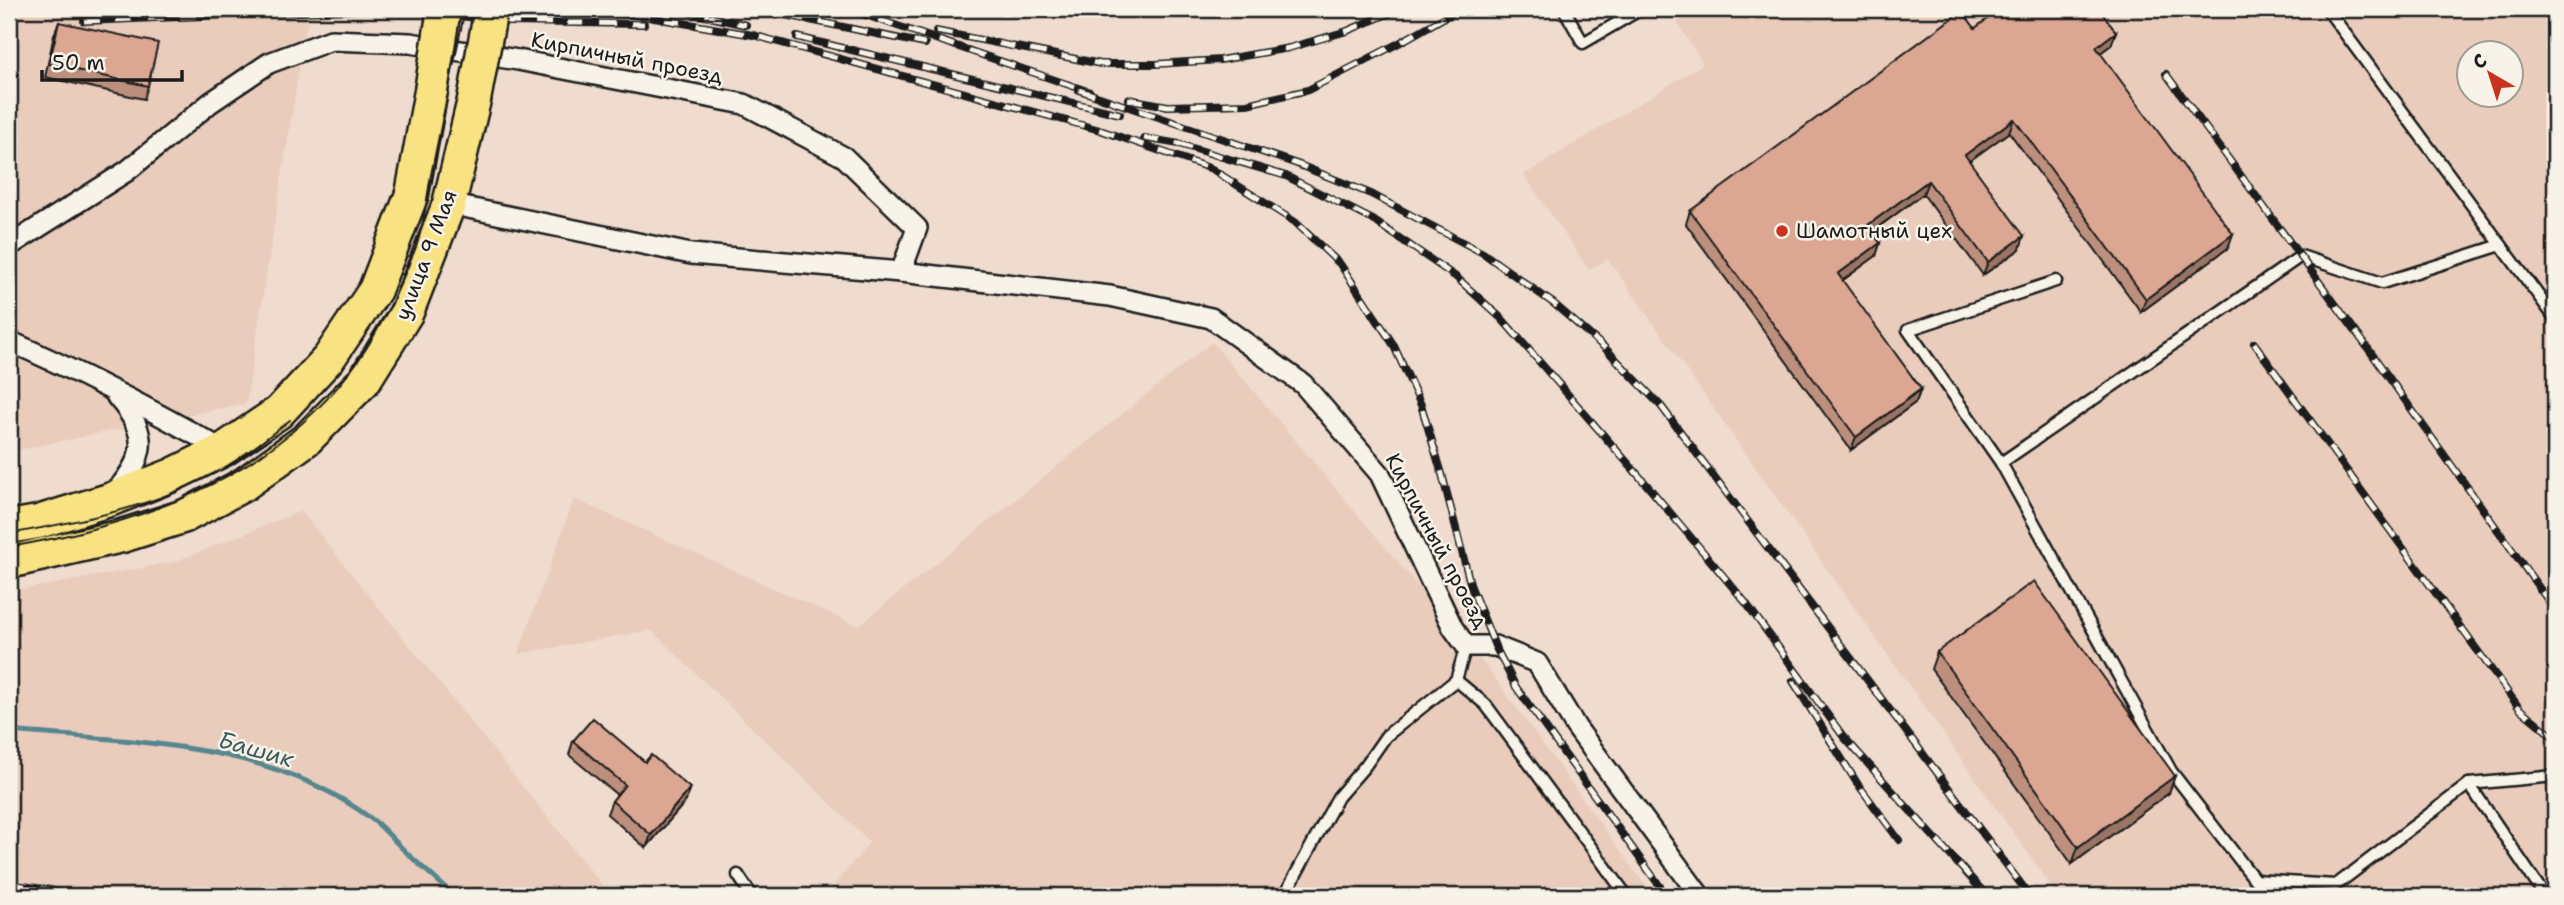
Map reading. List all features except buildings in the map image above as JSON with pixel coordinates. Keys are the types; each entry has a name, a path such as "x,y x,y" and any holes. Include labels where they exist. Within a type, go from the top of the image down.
{"main road":[{"name":"улица 9 Мая","path":"9,527 38,522 109,500 223,450 279,412 329,358 375,290 412,194 444,9"},
{"name":"улица 9 Мая","path":"9,562 122,536 185,516 243,485 307,439 363,381 407,312 449,204 474,100 491,9"}],"street":[{"name":"Кирпичный проезд","path":"9,246 127,171 210,103 269,63 331,40 410,43 437,47 744,104 844,158 917,228 901,272"},
{"name":"Кирпичный проезд","path":"449,204 691,254 901,272 1110,296 1212,318 1303,384 1380,474 1453,628 1466,646 1495,646 1537,663 1576,727 1700,896"},
{"path":"9,341 112,391 223,450"},
{"path":"109,500 136,464 142,440 135,420 112,391"}],"lane":[{"path":"1564,9 1583,43 1642,9"},
{"path":"2327,9 2555,317"},
{"path":"2001,463 2301,256 2382,282 2501,245"},
{"path":"2056,281 1908,330 2001,463 2171,771 2255,880 2336,885 2469,784 2555,776"},
{"path":"1284,896 1338,797 1386,736 1456,680 1466,646"},
{"path":"1456,680 1486,705 1628,896"},
{"path":"2469,784 2545,896"},
{"path":"738,875 752,896"}],"shaded area":[{"path":"9,9 312,9 305,31 246,403 9,452"},
{"path":"1700,9 2555,9 2555,896 2058,896 1608,259 1589,270 1524,175 1703,64 1677,22"},
{"path":"1212,342 1489,670 1653,896 825,896 870,842 651,630 518,654 574,499 858,626"},
{"path":"301,511 611,896 9,896 9,592 174,562"}],"waterway":[{"name":"Башик","path":"9,731 103,738 198,750 245,760 290,774 333,794 373,820 455,896"}],"tram line":[{"path":"9,547 105,526 196,492 239,469 279,442 316,410 349,373 387,312 419,239 465,9"},
{"path":"9,534 98,516 185,488 238,459 290,420"}],"railway":[{"path":"84,21 375,9"},
{"path":"408,9 506,22 644,24"},
{"path":"602,9 753,35 1100,130 1212,169 1295,222 1340,264 1393,344 1421,405 1471,587 1495,646 1516,687 1667,896"},
{"path":"674,9 746,25"},
{"path":"757,9 925,44"},
{"path":"848,9 1090,92"},
{"path":"936,31 1101,64 1156,64 1220,60 1289,48 1347,31 1399,9"},
{"path":"1128,99 1168,106 1247,104 1308,90 1459,9"},
{"path":"797,37 1120,114"},
{"path":"2166,74 2367,347 2555,610"},
{"path":"1079,90 1297,164 1371,194 1483,253 1553,303 1605,348 1661,406 2030,896"},
{"path":"1144,138 1179,144 1286,176 1373,220 1456,277 1502,319 1646,484 1746,603 1843,736 1987,896"},
{"path":"2254,343 2520,709 2555,738"},
{"path":"1793,681 1857,783 1899,840"},
{"path":"9,884 71,896"}],"place":[{"name":"Шамотный цех","path":"1782,231"}]}
